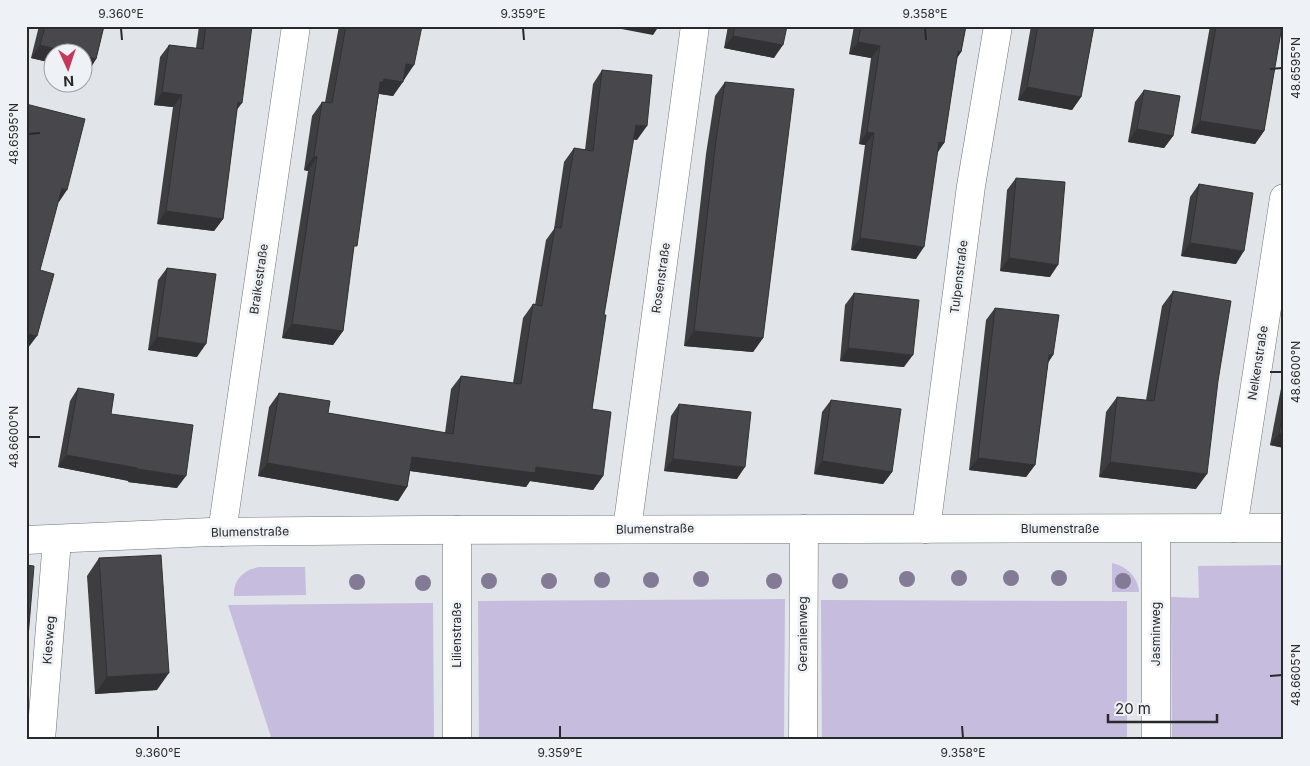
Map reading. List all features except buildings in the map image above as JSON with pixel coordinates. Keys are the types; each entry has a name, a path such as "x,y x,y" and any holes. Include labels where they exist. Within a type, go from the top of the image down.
{"street":[{"name":"Braikestraße","path":"222,532 296,26"},
{"name":"Rosenstraße","path":"627,529 695,26"},
{"name":"Tulpenstraße","path":"926,529 971,186 998,26"},
{"name":"Nelkenstraße","path":"1233,528 1284,198"},
{"name":"Blumenstraße","path":"26,540 222,532 1284,528"},
{"name":"Geranienweg","path":"803,740 804,529"},
{"name":"Jasminweg","path":"1156,529 1156,740"},
{"name":"Lilienstraße","path":"457,530 457,740"},
{"name":"Kiesweg","path":"41,740 57,540"}],"shaded area":[{"path":"1112,563 1122,567 1134,577 1139,592 1112,592"},
{"path":"1284,565 1284,740 1172,740 1171,597 1199,598 1198,566"},
{"path":"305,567 306,595 234,596 235,585 240,577 253,568"},
{"path":"785,599 784,740 479,740 478,601"},
{"path":"821,600 1127,601 1127,740 822,740"},
{"path":"433,603 434,740 272,740 228,605"}]}
